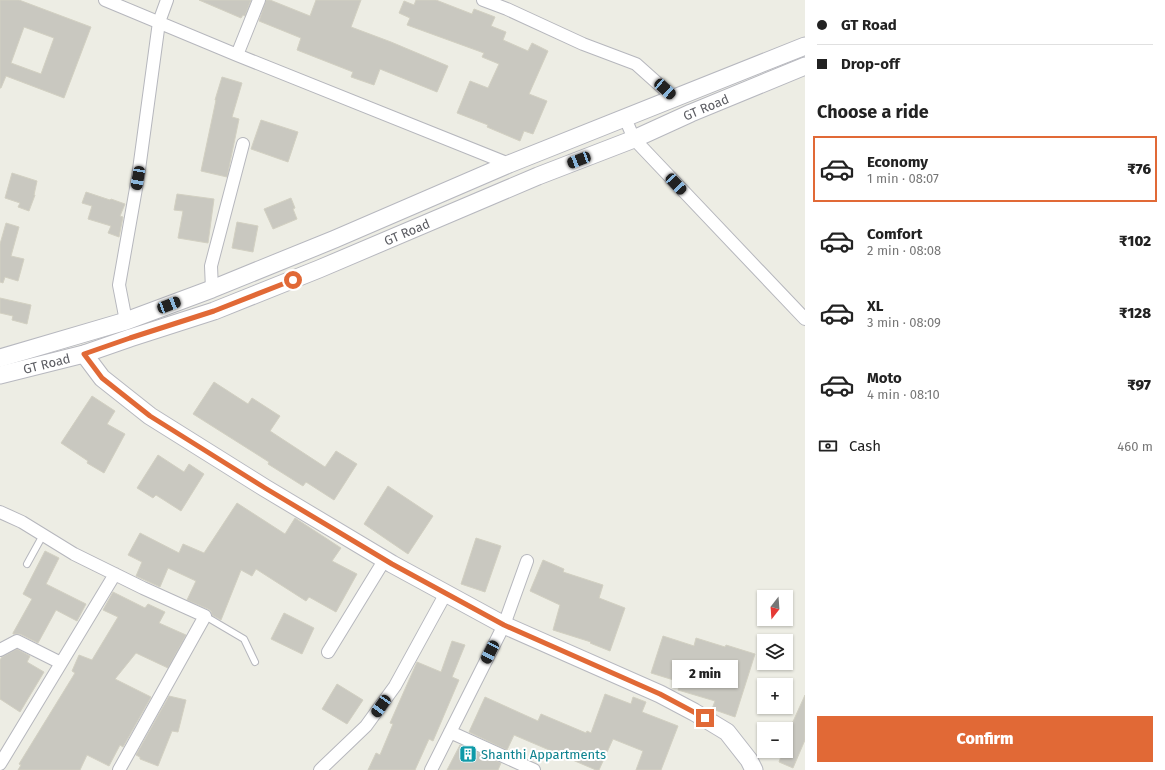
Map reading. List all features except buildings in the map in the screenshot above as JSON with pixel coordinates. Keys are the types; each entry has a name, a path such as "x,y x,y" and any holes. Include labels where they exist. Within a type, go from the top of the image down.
{"main road":[{"path":"0,358 126,321 212,289 509,164 805,46"},
{"name":"GT Road","path":"0,375 84,354 214,311 320,269 538,176 634,139 691,112 805,66"},
{"path":"84,354 102,378 150,416 265,488 385,559 504,625 660,694 694,712 727,732 749,760 754,770"}],"street":[{"path":"105,0 237,55 509,164"},
{"path":"126,321 119,285 138,178 159,22 167,0"},
{"path":"237,55 258,0"},
{"path":"484,0 510,5 583,44 636,64 674,98"},
{"path":"625,118 634,139 805,319"},
{"path":"212,289 211,266 243,144"},
{"path":"0,512 22,522 74,554 206,616 119,770"},
{"path":"328,652 385,559"},
{"path":"431,770 504,625 527,561"},
{"path":"0,764 115,574"},
{"path":"320,770 366,726 395,686 446,593"},
{"path":"0,650 17,641 61,663"},
{"path":"450,732 534,770"}],"lane":[{"path":"28,564 43,535"},
{"path":"206,616 244,639 255,662"}],"place":[{"name":"Shanthi Appartments","path":"468,754"}],"route":[{"path":"293,280 214,311 84,354 102,378 150,416 265,488 392,564 504,625 660,694 705,718"}]}
